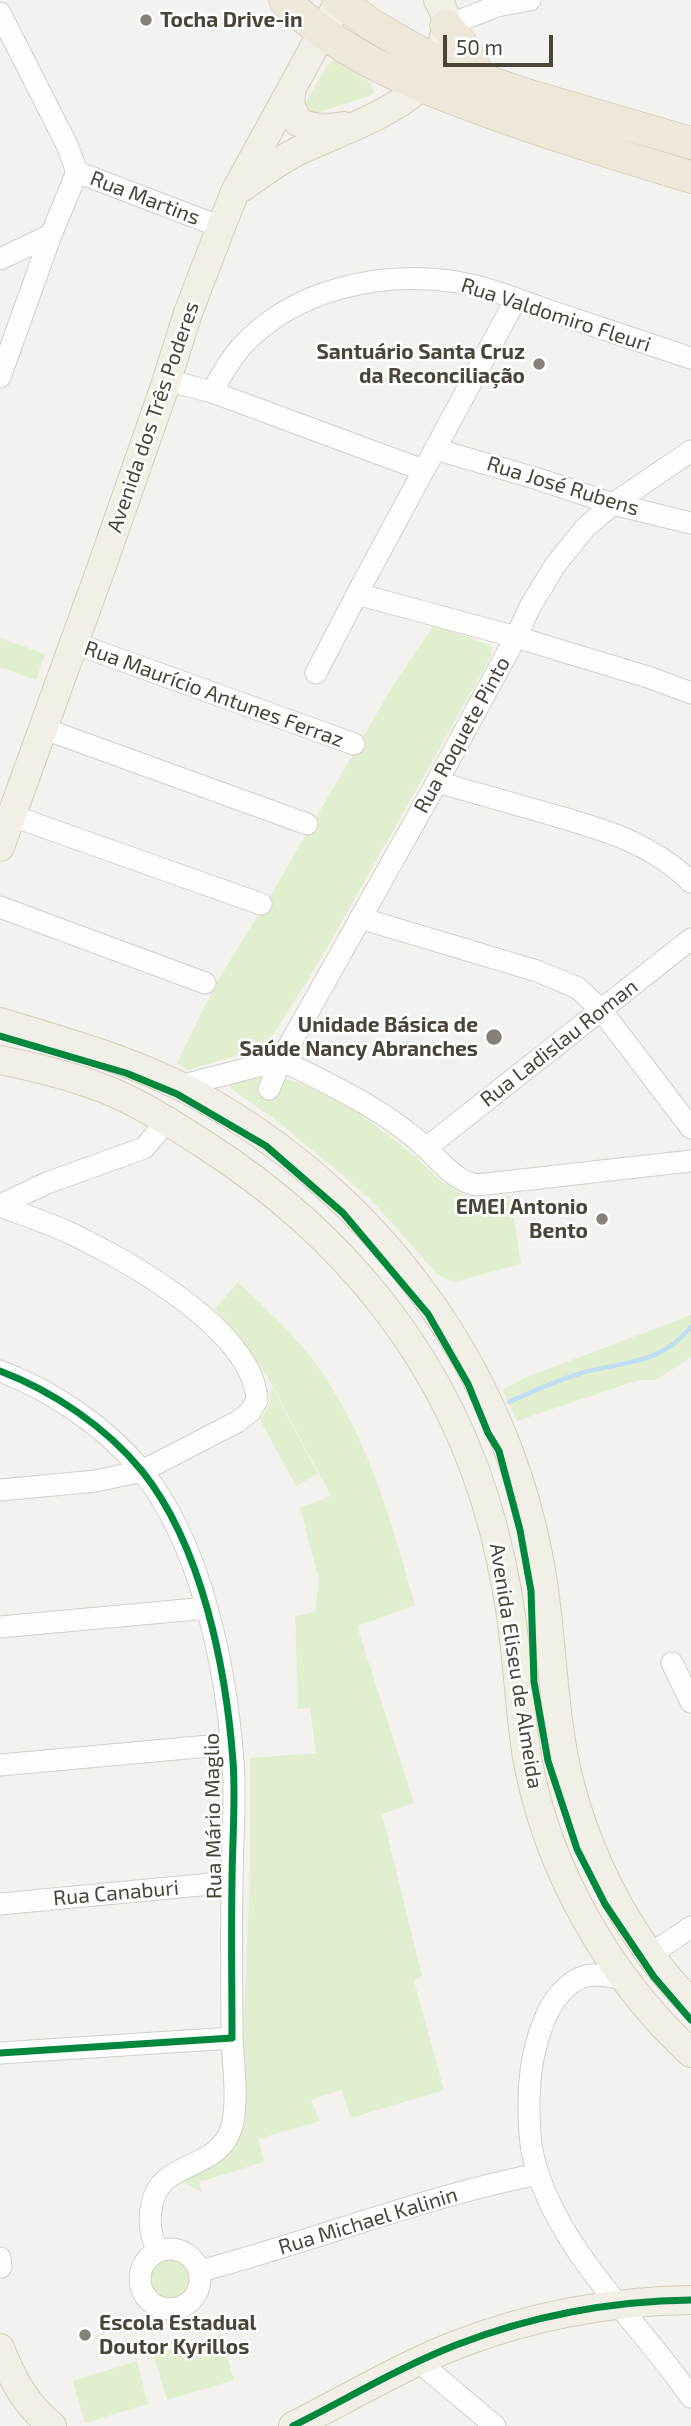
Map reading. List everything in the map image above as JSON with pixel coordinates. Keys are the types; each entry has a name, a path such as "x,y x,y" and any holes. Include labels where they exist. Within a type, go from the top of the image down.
{"highway":[{"path":"285,0 323,34 391,73 428,73 481,79 691,144"},
{"path":"339,0 428,73 524,126 691,177"},
{"path":"442,13 481,79"}],"main road":[{"name":"Avenida dos Três Poderes","path":"0,847 167,380 188,313 235,192 323,34 339,0"},
{"path":"235,192 285,158 394,105 428,73 442,13"},
{"path":"290,94 290,106 298,122 312,128 325,129 353,125"},
{"name":"Avenida Eliseu de Almeida","path":"0,1022 108,1055 180,1086 289,1153 335,1194 386,1246 433,1304 465,1356 503,1436 530,1515 546,1604 553,1682 564,1754 576,1803 596,1857 624,1915 651,1954 691,2003"},
{"name":"Avenida Eliseu de Almeida","path":"0,1060 90,1083 163,1118 243,1168 293,1209 341,1254 386,1306 425,1366 466,1447 493,1527 515,1646 519,1705 528,1761 541,1811 559,1861 584,1918 623,1979 691,2053"},
{"path":"293,2426 419,2361 505,2329 546,2317 618,2304 691,2300"},
{"path":"0,2348 16,2385 29,2404 52,2426"}],"street":[{"path":"442,13 490,3 530,0"},
{"name":"Rua Martins","path":"0,13 67,145 77,172 221,227"},
{"path":"0,377 51,235 77,172"},
{"path":"0,259 51,235"},
{"name":"Rua Valdomiro Fleuri","path":"212,392 239,349 255,333 280,315 328,292 384,279 418,278 458,282 691,358"},
{"path":"316,673 516,299"},
{"path":"167,380 212,392 423,470"},
{"name":"Rua José Rubens","path":"435,449 613,504 691,523"},
{"name":"Rua Roquete Pinto","path":"269,1089 281,1060 556,564 585,528 613,504 691,451"},
{"path":"356,594 516,637 651,678 691,694"},
{"name":"Rua Maurício Antunes Ferraz","path":"74,643 354,744"},
{"path":"43,728 307,824"},
{"path":"437,782 640,844 675,866 691,882"},
{"path":"10,815 261,904"},
{"path":"0,907 205,983"},
{"path":"360,918 564,980 578,988 601,1010 691,1128"},
{"name":"Rua Ladislau Roman","path":"426,1148 691,939"},
{"path":"180,1086 281,1060 387,1117 462,1179 477,1185 691,1161"},
{"path":"0,1205 47,1183 144,1148 156,1134 163,1118"},
{"path":"0,1205 78,1236 116,1256 175,1294 223,1335 249,1370 257,1400 250,1412 237,1422 142,1471 96,1481 0,1490"},
{"name":"Rua Mário Maglio","path":"0,1371 69,1406 100,1429 142,1471 188,1552 207,1608 222,1671 231,1744 234,1817 234,2100 230,2133 213,2153 175,2172 166,2178 156,2191 149,2222 157,2251"},
{"path":"0,1627 207,1608"},
{"path":"672,1664 691,1702"},
{"path":"0,1765 231,1744"},
{"name":"Rua Canaburi","path":"0,1904 232,1882"},
{"path":"651,1954 691,1927"},
{"path":"623,1979 587,1976 570,1983 555,2000 546,2015 531,2063 529,2131 538,2174 564,2228 586,2264 691,2397"},
{"path":"0,2053 232,2038"},
{"name":"Rua Michael Kalinin","path":"200,2271 396,2211 538,2174"},
{"path":"167,2248 187,2253 200,2271 198,2292 183,2306 163,2309 145,2297 140,2277 142,2266 157,2251 167,2248"},
{"path":"419,2361 495,2426"}],"green space":[{"path":"333,60 363,77 374,91 372,95 310,115 303,107"},
{"path":"434,625 492,646 491,657 319,962 268,1043 258,1049 188,1070 177,1063 215,985 392,687"},
{"path":"0,638 45,654 36,680 0,667"},
{"path":"255,1075 298,1082 341,1102 416,1157 442,1181 464,1195 482,1200 510,1195 521,1264 454,1282 437,1274 373,1202 351,1182 277,1121 230,1088 231,1083"},
{"path":"238,1282 301,1345 346,1412 386,1506 415,1605 357,1626 414,1803 382,1814 422,1976 414,1981 444,2090 351,2118 341,2090 311,2100 320,2121 258,2139 264,2162 199,2182 202,2192 180,2180 240,2111 250,1871 250,1758 316,1753 310,1708 298,1709 295,1616 315,1612 319,1579 300,1508 331,1496 267,1376 238,1335 215,1309"},
{"path":"691,1315 691,1357 656,1380 626,1384 517,1421 503,1390 527,1377"},
{"path":"272,1387 318,1474 296,1486 260,1420 269,1404"},
{"path":"171,2259 185,2265 191,2279 185,2293 171,2299 157,2293 151,2279 157,2265"},
{"path":"221,2334 234,2380 167,2400 154,2355"},
{"path":"137,2361 148,2404 85,2423 73,2381"}],"waterway":[{"path":"509,1402 575,1375 655,1355 680,1339 691,1327"}],"cycle path":[{"path":"0,1036 126,1073 177,1094 266,1146 343,1213 428,1314 468,1384 488,1433 499,1451 520,1530 531,1591 534,1682 548,1761 577,1849 605,1904 654,1977 691,2020"},
{"path":"0,1371 59,1400 95,1425 128,1455 163,1501 181,1535 195,1571 217,1648 230,1725 234,1792 232,2038 0,2053"},
{"path":"293,2426 414,2363 484,2335 542,2318 601,2307 691,2300"}],"place":[{"name":"Tocha Drive-in","path":"146,20"},
{"name":"Santuário Santa Cruz da Reconciliação","path":"539,364"},
{"name":"Unidade Básica de Saúde Nancy Abranches","path":"494,1037"},
{"name":"EMEI Antonio Bento","path":"602,1219"},
{"name":"Escola Estadual Doutor Kyrillos","path":"85,2335"}]}
